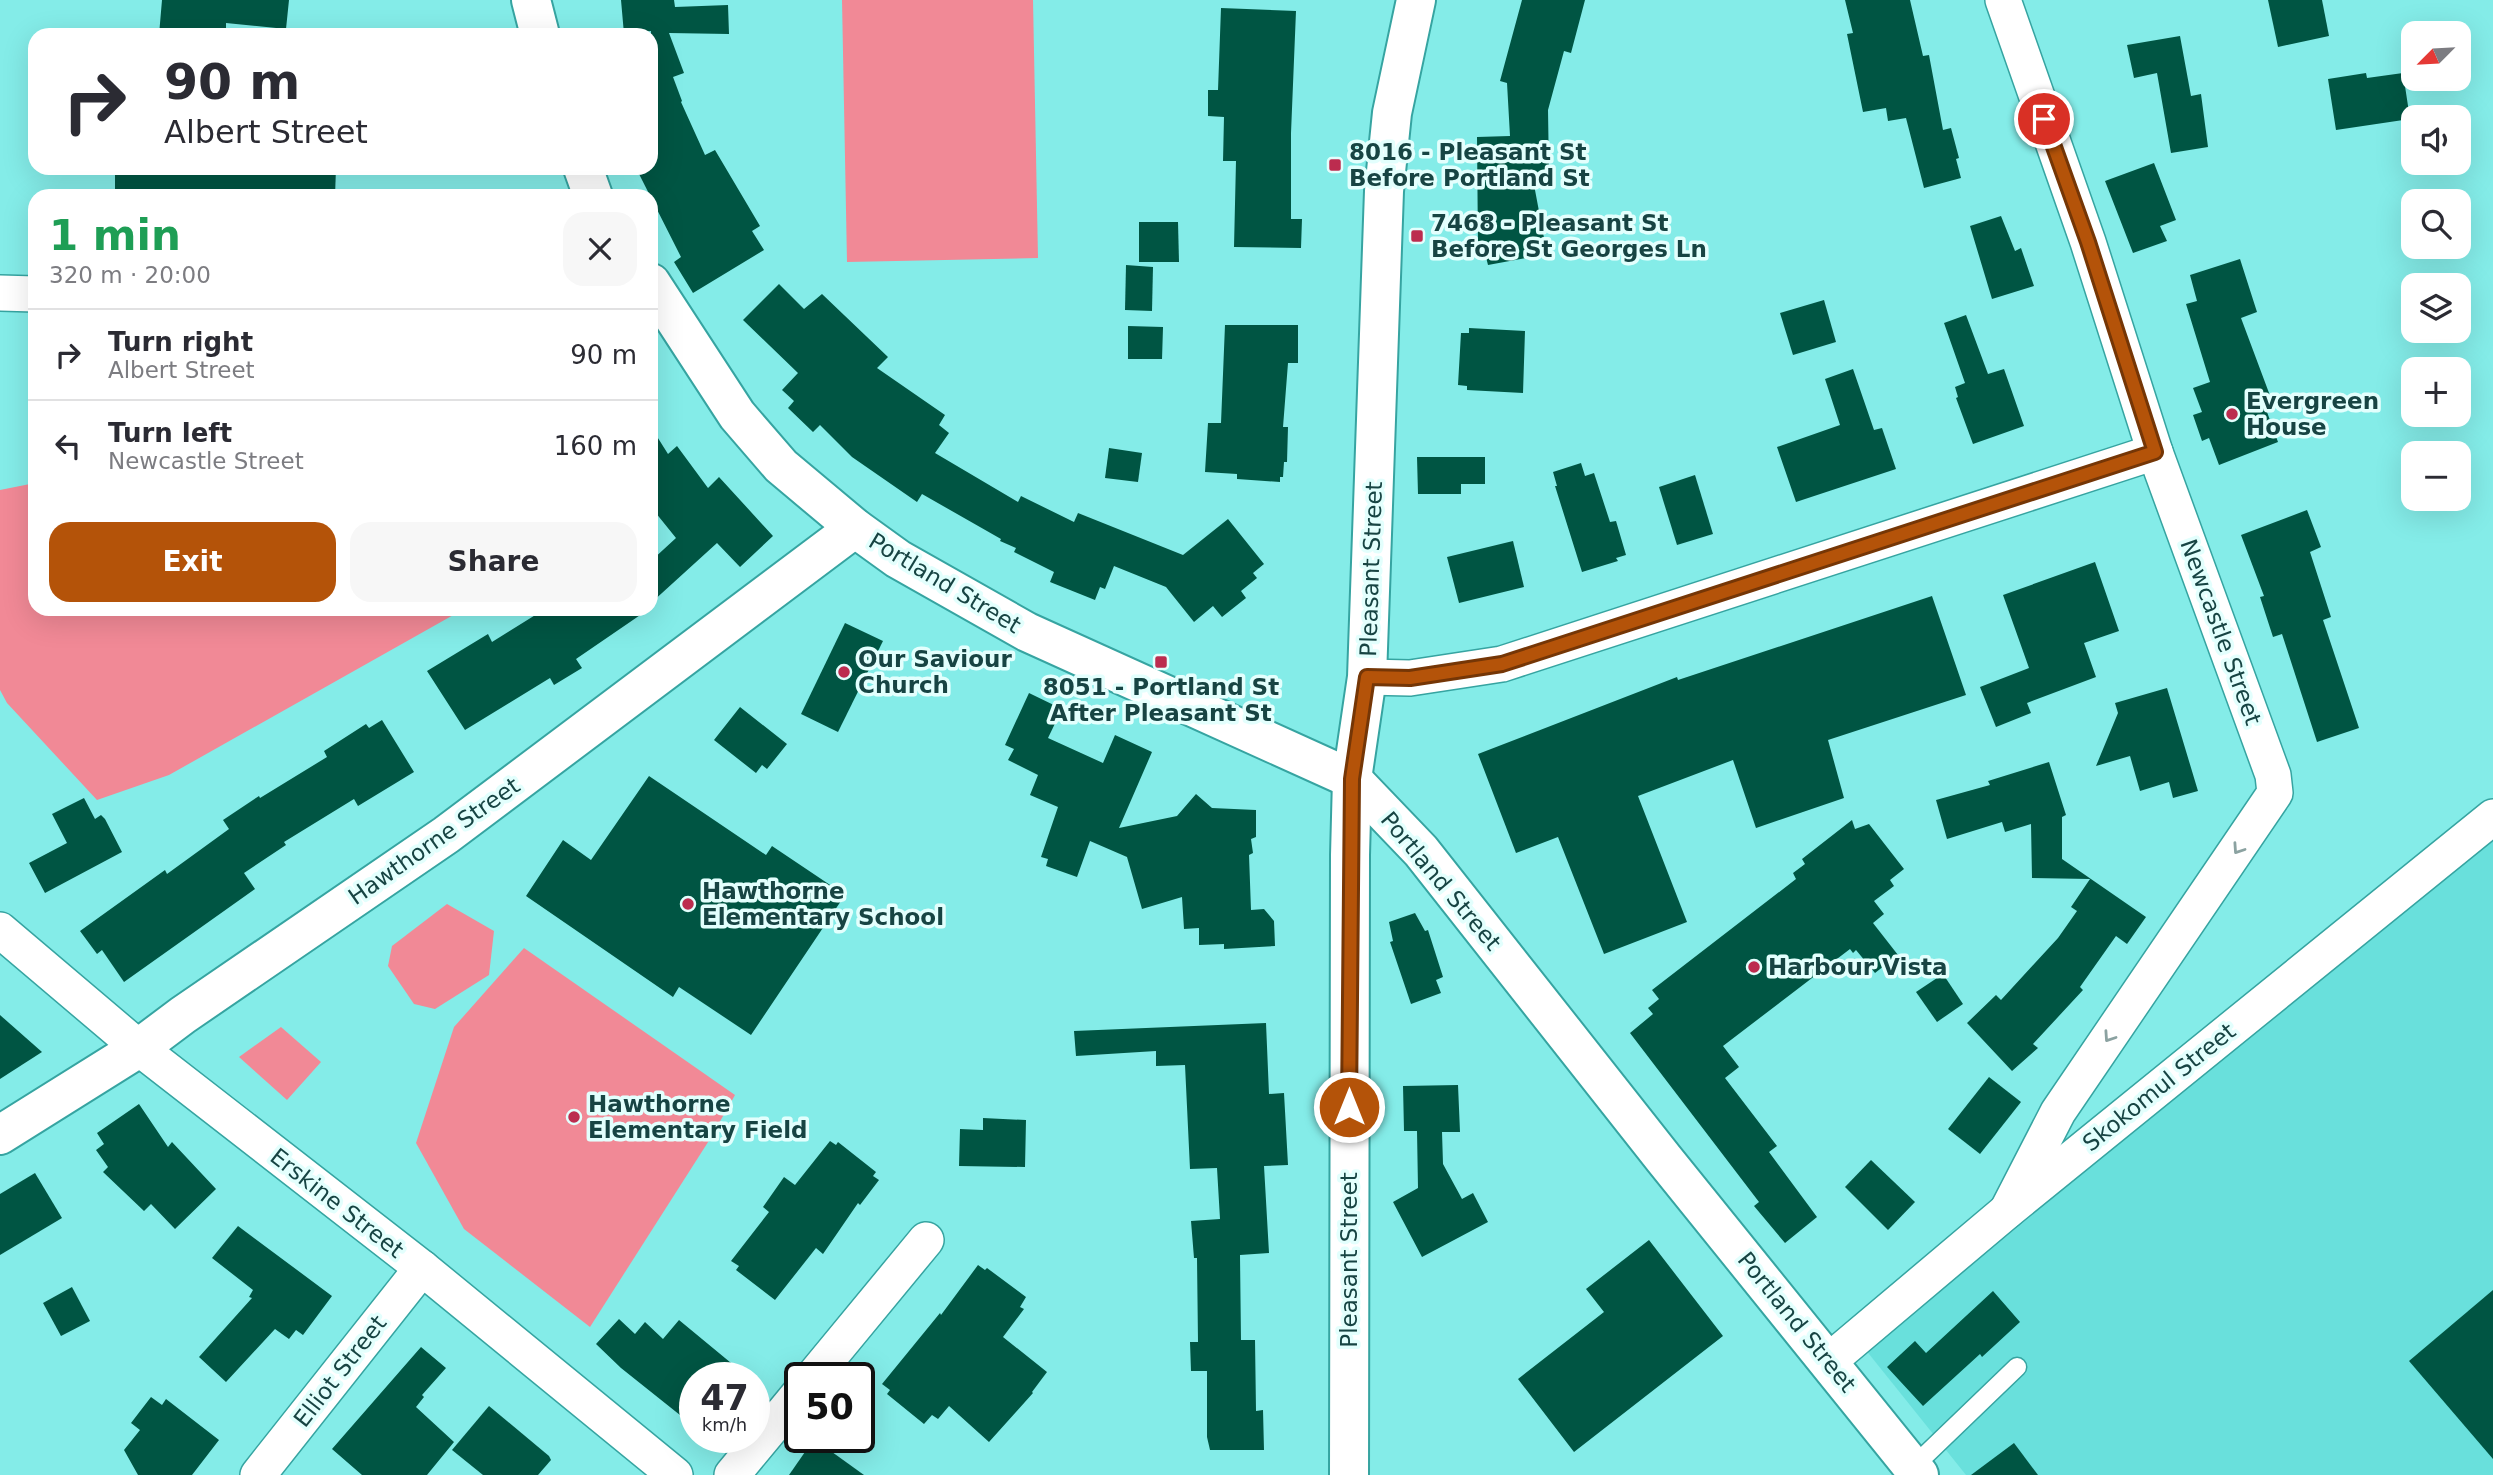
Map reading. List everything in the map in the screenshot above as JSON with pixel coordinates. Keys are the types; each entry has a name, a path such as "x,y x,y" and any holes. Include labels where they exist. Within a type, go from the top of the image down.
{"main road":[{"path":"531,0 538,28"},
{"name":"Pleasant Street","path":"1349,1475 1352,779 1367,677 1384,191 1392,113 1416,0"},
{"name":"Portland Street","path":"658,301 737,415 780,466 898,559 1027,632 1352,779 1421,851 1664,1159 1916,1471"},
{"name":"Hawthorne Street","path":"0,1135 139,1048 446,835 856,528"}],"street":[{"name":"Newcastle Street","path":"2003,0 2088,242 2155,452 2273,775 2275,793 2058,1112 2007,1212"},
{"path":"0,293 28,294"},
{"path":"1367,677 1410,678 1502,664 2155,452"},
{"name":"Skokomul Street","path":"1829,1361 2007,1212 2493,817"},
{"name":"Erskine Street","path":"0,930 139,1048 422,1268 675,1475"},
{"path":"825,1362 926,1240"},
{"name":"Elliot Street","path":"258,1475 422,1268"},
{"path":"732,1475 784,1412"}],"lane":[{"path":"1916,1471 2017,1367"}],"shaded area":[{"path":"842,0 1033,0 1038,258 847,262"},
{"path":"28,484 28,616 452,616 169,775 97,800 7,703 0,690 0,490"},
{"path":"2493,839 2493,1475 1966,1475 1861,1344"},
{"path":"447,904 494,931 489,975 435,1009 414,1004 388,966 392,946"},
{"name":"Hawthorne Elementary Field","path":"524,948 735,1095 710,1139 590,1327 464,1229 416,1143 454,1027"},
{"path":"281,1027 321,1062 287,1100 239,1057"}],"building":[{"path":"162,0 289,0 286,28 226,23 226,28 160,28"},
{"path":"621,0 674,0 675,7 728,5 729,34 669,33 684,73 673,77 705,155 715,150 760,226 752,231 764,250 693,293 674,262 681,257 658,212 658,189 647,189 640,175 658,175 658,28 623,28"},
{"path":"1522,0 1585,0 1571,53 1564,51 1548,110 1549,174 1532,174 1547,254 1488,265 1484,249 1478,249 1477,137 1510,136 1507,83 1500,81"},
{"path":"1845,0 1910,0 1923,56 1929,55 1943,130 1951,128 1961,178 1924,188 1906,118 1888,121 1886,108 1863,112 1847,34 1853,33"},
{"path":"2268,0 2322,0 2329,36 2278,47"},
{"path":"1221,8 1296,11 1291,219 1302,219 1301,248 1234,247 1236,161 1223,161 1224,117 1208,116 1208,90 1218,90"},
{"path":"2180,36 2191,96 2201,94 2208,147 2171,153 2157,73 2134,78 2127,45"},
{"path":"2366,73 2367,78 2401,73 2401,91 2406,91 2408,105 2401,105 2401,120 2336,130 2328,79"},
{"path":"2154,163 2176,220 2160,226 2167,241 2133,253 2105,181"},
{"path":"115,175 336,175 335,189 115,189"},
{"path":"2001,216 2015,251 2021,248 2034,286 1992,299 1970,226"},
{"path":"1139,222 1178,222 1179,262 1139,262"},
{"path":"2240,259 2257,312 2241,318 2275,409 2267,412 2278,442 2219,465 2209,438 2202,441 2193,415 2202,412 2193,388 2210,382 2186,304 2197,301 2190,275"},
{"path":"1126,265 1153,267 1152,311 1125,310"},
{"path":"779,284 804,309 822,294 888,357 877,368 945,415 939,425 949,433 935,453 1018,502 1021,496 1074,522 1078,513 1183,555 1228,519 1264,564 1253,573 1257,578 1241,591 1246,598 1222,617 1213,606 1194,622 1166,587 1114,566 1105,589 1100,587 1095,600 1050,582 1054,572 1014,552 1016,548 922,494 917,502 852,457 820,425 813,432 788,408 794,401 782,390 798,373 743,320"},
{"path":"1824,300 1836,342 1793,355 1780,313"},
{"path":"1966,315 1988,374 2004,369 2024,426 1973,444 1956,398 1955,387 1965,383 1944,323"},
{"path":"1225,325 1298,325 1298,363 1288,363 1283,427 1288,427 1287,462 1284,462 1280,482 1237,479 1237,474 1205,472 1208,423 1221,423"},
{"path":"1128,326 1163,327 1162,359 1128,359"},
{"path":"1469,328 1525,331 1523,393 1467,390 1467,386 1458,385 1461,333 1469,333"},
{"path":"1853,369 1874,430 1882,428 1896,469 1796,502 1777,447 1840,425 1825,379"},
{"path":"658,438 668,454 677,446 708,488 719,477 773,536 740,567 717,543 658,597 658,555 676,538 658,516"},
{"path":"1109,448 1142,453 1138,482 1105,478"},
{"path":"1417,457 1485,457 1485,484 1461,484 1461,494 1418,494"},
{"path":"1581,463 1585,476 1594,473 1610,522 1616,521 1626,555 1616,558 1618,561 1582,572 1553,472"},
{"path":"1695,475 1713,534 1677,545 1659,487"},
{"path":"2307,510 2321,547 2310,552 2331,617 2323,620 2359,728 2317,742 2282,634 2273,637 2260,597 2264,596 2241,535"},
{"path":"1513,541 1524,587 1459,603 1447,557"},
{"path":"2095,562 2119,631 2084,643 2096,677 2027,703 2031,713 1996,727 1980,687 2029,668 2003,595"},
{"path":"1932,596 1966,695 1828,740 1844,798 1756,828 1733,760 1638,796 1687,922 1604,954 1558,837 1516,853 1478,754 1677,677 1678,680"},
{"path":"534,616 639,616 576,659 582,668 554,685 550,678 465,730 427,671 488,634 492,642"},
{"name":"Our Saviour Church","path":"845,623 883,641 838,732 801,714"},
{"path":"2167,688 2198,791 2173,798 2169,782 2140,791 2130,756 2096,766 2118,713 2115,703"},
{"path":"1029,693 1062,709 1048,738 1103,763 1115,735 1152,752 1119,828 1177,816 1196,794 1212,808 1256,810 1256,837 1251,839 1253,853 1249,855 1251,910 1264,909 1274,921 1275,946 1224,949 1224,944 1199,945 1199,928 1184,929 1182,897 1142,909 1127,857 1090,841 1077,877 1046,866 1048,859 1041,857 1058,807 1030,795 1038,775 1008,760 1014,749 1005,745"},
{"path":"740,707 787,744 767,769 762,765 756,773 714,740"},
{"path":"382,720 414,772 358,806 354,799 284,842 286,845 244,873 255,889 124,982 102,950 97,954 80,931 165,870 167,874 229,829 223,820 327,757 324,751 366,724 369,728"},
{"path":"2049,762 2066,815 2062,817 2062,859 2146,917 2127,944 2116,936 2080,987 2083,990 2033,1044 2038,1048 2012,1071 1967,1023 1996,995 2001,1000 2058,938 2077,911 2071,907 2090,879 2032,878 2031,824 2005,832 2002,822 1947,839 1936,800 1990,785 1988,781"},
{"name":"Hawthorne Elementary School","path":"649,776 766,855 772,846 845,895 751,1035 679,987 673,997 526,896 563,840 591,860"},
{"path":"84,798 95,819 101,815 105,819 122,852 45,893 29,863 67,843 52,814"},
{"name":"Harbour Vista","path":"1852,820 1855,829 1869,824 1904,869 1890,880 1894,886 1874,901 1884,914 1873,923 1898,955 1875,973 1856,950 1853,953 1850,949 1723,1046 1739,1067 1725,1078 1777,1146 1769,1152 1817,1217 1785,1243 1754,1206 1759,1202 1630,1033 1653,1014 1648,1008 1659,999 1652,990 1796,879 1793,873 1805,864 1802,859"},
{"path":"1415,913 1425,931 1428,930 1443,977 1436,980 1441,993 1411,1004 1390,942 1393,941 1389,922"},
{"path":"1943,974 1963,1004 1937,1022 1916,992"},
{"path":"0,1015 42,1052 0,1079"},
{"path":"1266,1023 1269,1094 1284,1093 1288,1165 1264,1166 1269,1253 1240,1255 1241,1340 1255,1340 1256,1411 1263,1410 1264,1450 1210,1450 1207,1437 1207,1371 1191,1371 1190,1342 1198,1342 1197,1258 1194,1258 1191,1221 1220,1219 1217,1168 1190,1169 1185,1065 1156,1066 1156,1051 1076,1056 1074,1031"},
{"path":"1989,1077 2021,1102 1980,1154 1948,1129"},
{"path":"1458,1085 1460,1132 1442,1132 1443,1164 1462,1199 1473,1193 1488,1222 1422,1257 1393,1202 1418,1188 1417,1131 1404,1131 1403,1086"},
{"path":"139,1104 168,1147 172,1142 216,1189 175,1229 151,1204 144,1211 103,1172 108,1167 96,1150 104,1144 97,1133"},
{"path":"983,1118 1026,1120 1025,1167 959,1166 960,1129 983,1130"},
{"path":"830,1141 836,1145 838,1142 876,1172 873,1176 879,1180 860,1205 858,1203 823,1254 816,1248 775,1300 736,1270 739,1266 731,1261 769,1212 763,1207 784,1177 795,1185"},
{"path":"1871,1160 1915,1202 1888,1230 1845,1187"},
{"path":"35,1173 62,1218 0,1255 0,1194"},
{"path":"238,1226 332,1296 303,1335 296,1330 289,1339 275,1329 226,1382 199,1357 252,1298 249,1297 253,1290 212,1258"},
{"path":"1649,1240 1723,1336 1574,1452 1518,1379 1604,1312 1586,1289"},
{"path":"978,1265 985,1270 987,1268 1026,1297 1020,1307 1024,1309 1003,1337 1047,1372 1033,1393 989,1442 949,1406 938,1419 932,1415 924,1424 887,1394 890,1390 882,1384 940,1313 941,1315"},
{"path":"72,1287 90,1321 61,1336 43,1303"},
{"path":"2493,1290 2493,1459 2409,1361"},
{"path":"1993,1291 2020,1322 1923,1406 1887,1367 1915,1341 1926,1353"},
{"path":"619,1319 635,1334 645,1322 663,1339 679,1320 730,1362 679,1362 679,1414 621,1368 596,1344"},
{"path":"421,1347 446,1368 422,1395 424,1397 416,1407 454,1442 427,1475 362,1475 332,1449"},
{"path":"151,1397 162,1405 166,1399 219,1440 192,1475 138,1475 124,1450 140,1430 131,1423"},
{"path":"489,1406 549,1456 551,1460 538,1475 483,1475 452,1450"},
{"path":"2014,1443 2038,1475 1971,1475"},
{"path":"804,1453 833,1453 864,1475 789,1475"}],"place":[{"name":"8016 - Pleasant St Before Portland St","path":"1335,165"},
{"name":"7468 - Pleasant St Before St Georges Ln","path":"1417,236"},
{"name":"Evergreen House","path":"2232,414"},
{"name":"8051 - Portland St After Pleasant St","path":"1161,662"},
{"name":"Our Saviour Church","path":"844,672"},
{"name":"Hawthorne Elementary School","path":"688,904"},
{"name":"Harbour Vista","path":"1754,967"},
{"name":"Hawthorne Elementary Field","path":"574,1117"}],"route":[{"path":"1349,1107 1352,779 1367,677 1410,678 1502,664 2155,452 2088,242 2044,119"}]}
